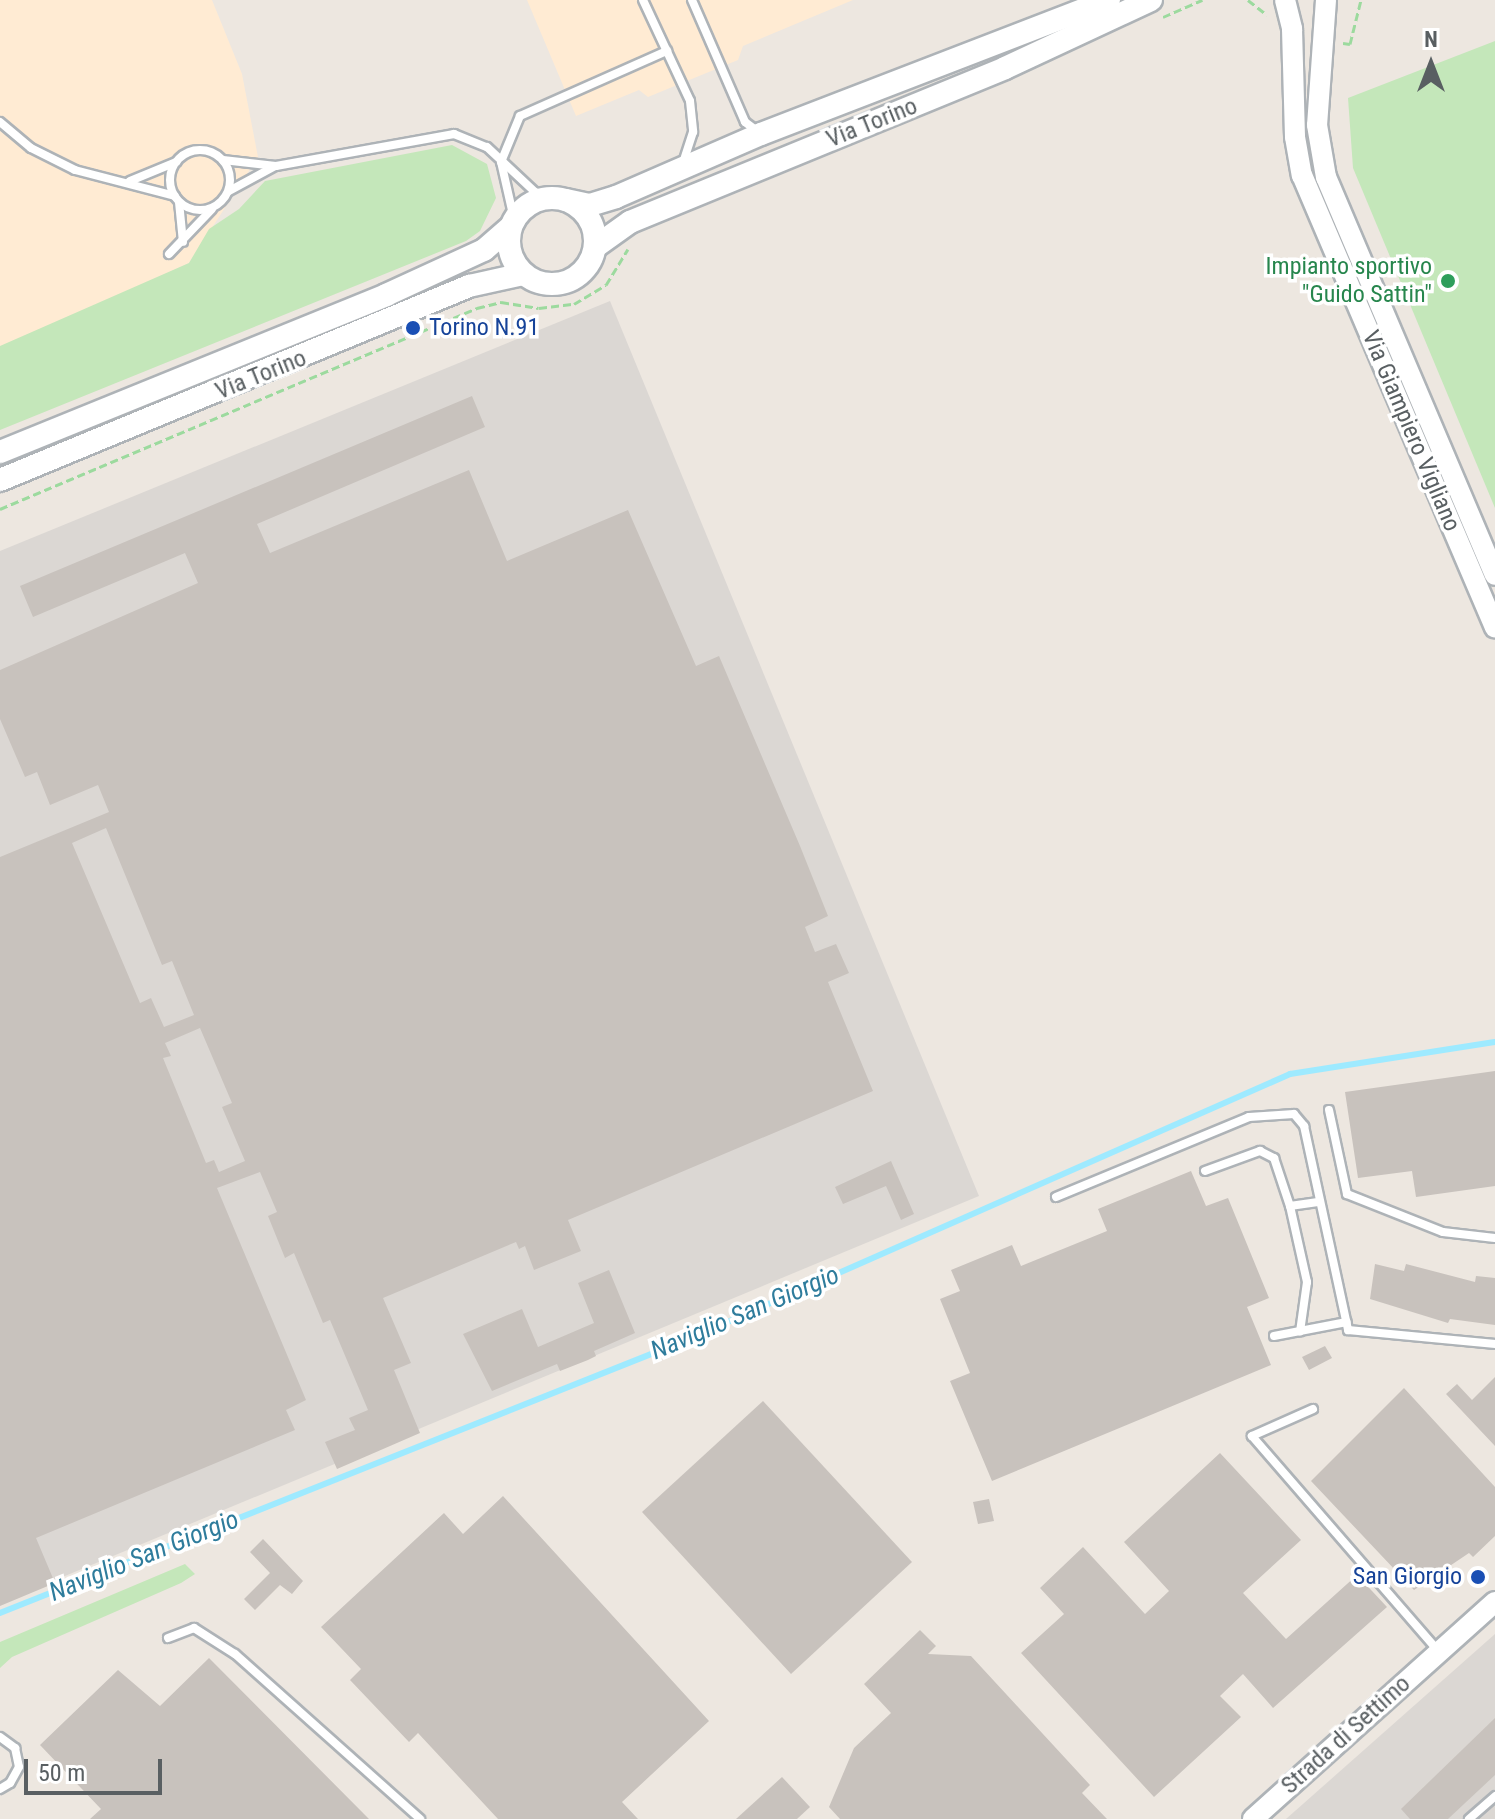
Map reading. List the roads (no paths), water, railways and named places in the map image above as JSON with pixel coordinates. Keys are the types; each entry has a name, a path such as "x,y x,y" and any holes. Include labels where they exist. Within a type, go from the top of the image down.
{"main road":[{"name":"Via Torino","path":"562,199 590,205 761,134 1109,0"},
{"name":"Via Torino","path":"595,247 630,222 1005,68 1151,0"},
{"path":"562,199 589,219 595,247 583,271 565,282 539,283 523,274 510,254 512,223 535,201 562,199"},
{"name":"Via Torino","path":"0,452 386,295 484,250 512,223"},
{"name":"Via Torino","path":"0,480 469,286 523,274"}],"street":[{"name":"Via Giampiero Vigliano","path":"1285,0 1292,29 1295,137 1302,175 1495,628"},
{"name":"Via Giampiero Vigliano","path":"1326,0 1317,125 1322,163 1495,575"},
{"name":"Strada di Settimo","path":"1253,1819 1495,1602"}],"lane":[{"path":"643,0 693,119 691,146 679,170"},
{"path":"692,0 745,122 761,134"},
{"path":"512,223 501,162 520,116 667,51"},
{"path":"0,122 52,160 177,199 192,209 214,207"},
{"path":"121,182 140,180 200,150 223,160 276,166 454,134 487,147 524,185 562,199"},
{"path":"223,160 230,175 229,191"},
{"path":"176,162 170,175 183,243"},
{"path":"169,254 183,243 229,191 276,166"},
{"path":"0,440 39,435"},
{"path":"1329,1110 1347,1194 1443,1232 1495,1238"},
{"path":"1056,1197 1274,1112 1294,1114 1304,1126 1348,1330 1495,1344"},
{"path":"1205,1171 1260,1151 1274,1158 1290,1206 1307,1282 1300,1332"},
{"path":"1290,1206 1320,1202"},
{"path":"1274,1336 1347,1322"},
{"path":"1313,1409 1252,1436 1439,1652"},
{"path":"168,1638 194,1628 235,1654 420,1819"},
{"path":"0,1737 15,1748 19,1767 10,1783 0,1789"},
{"path":"1469,1819 1495,1796"}],"waterway":[{"name":"Naviglio San Giorgio","path":"0,1613 689,1339 1290,1074 1495,1042"}],"place":[{"name":"Impianto sportivo \"Guido Sattin\"","path":"1448,281"},
{"name":"Torino N.91","path":"413,328"},
{"name":"San Giorgio","path":"1478,1577"}]}
